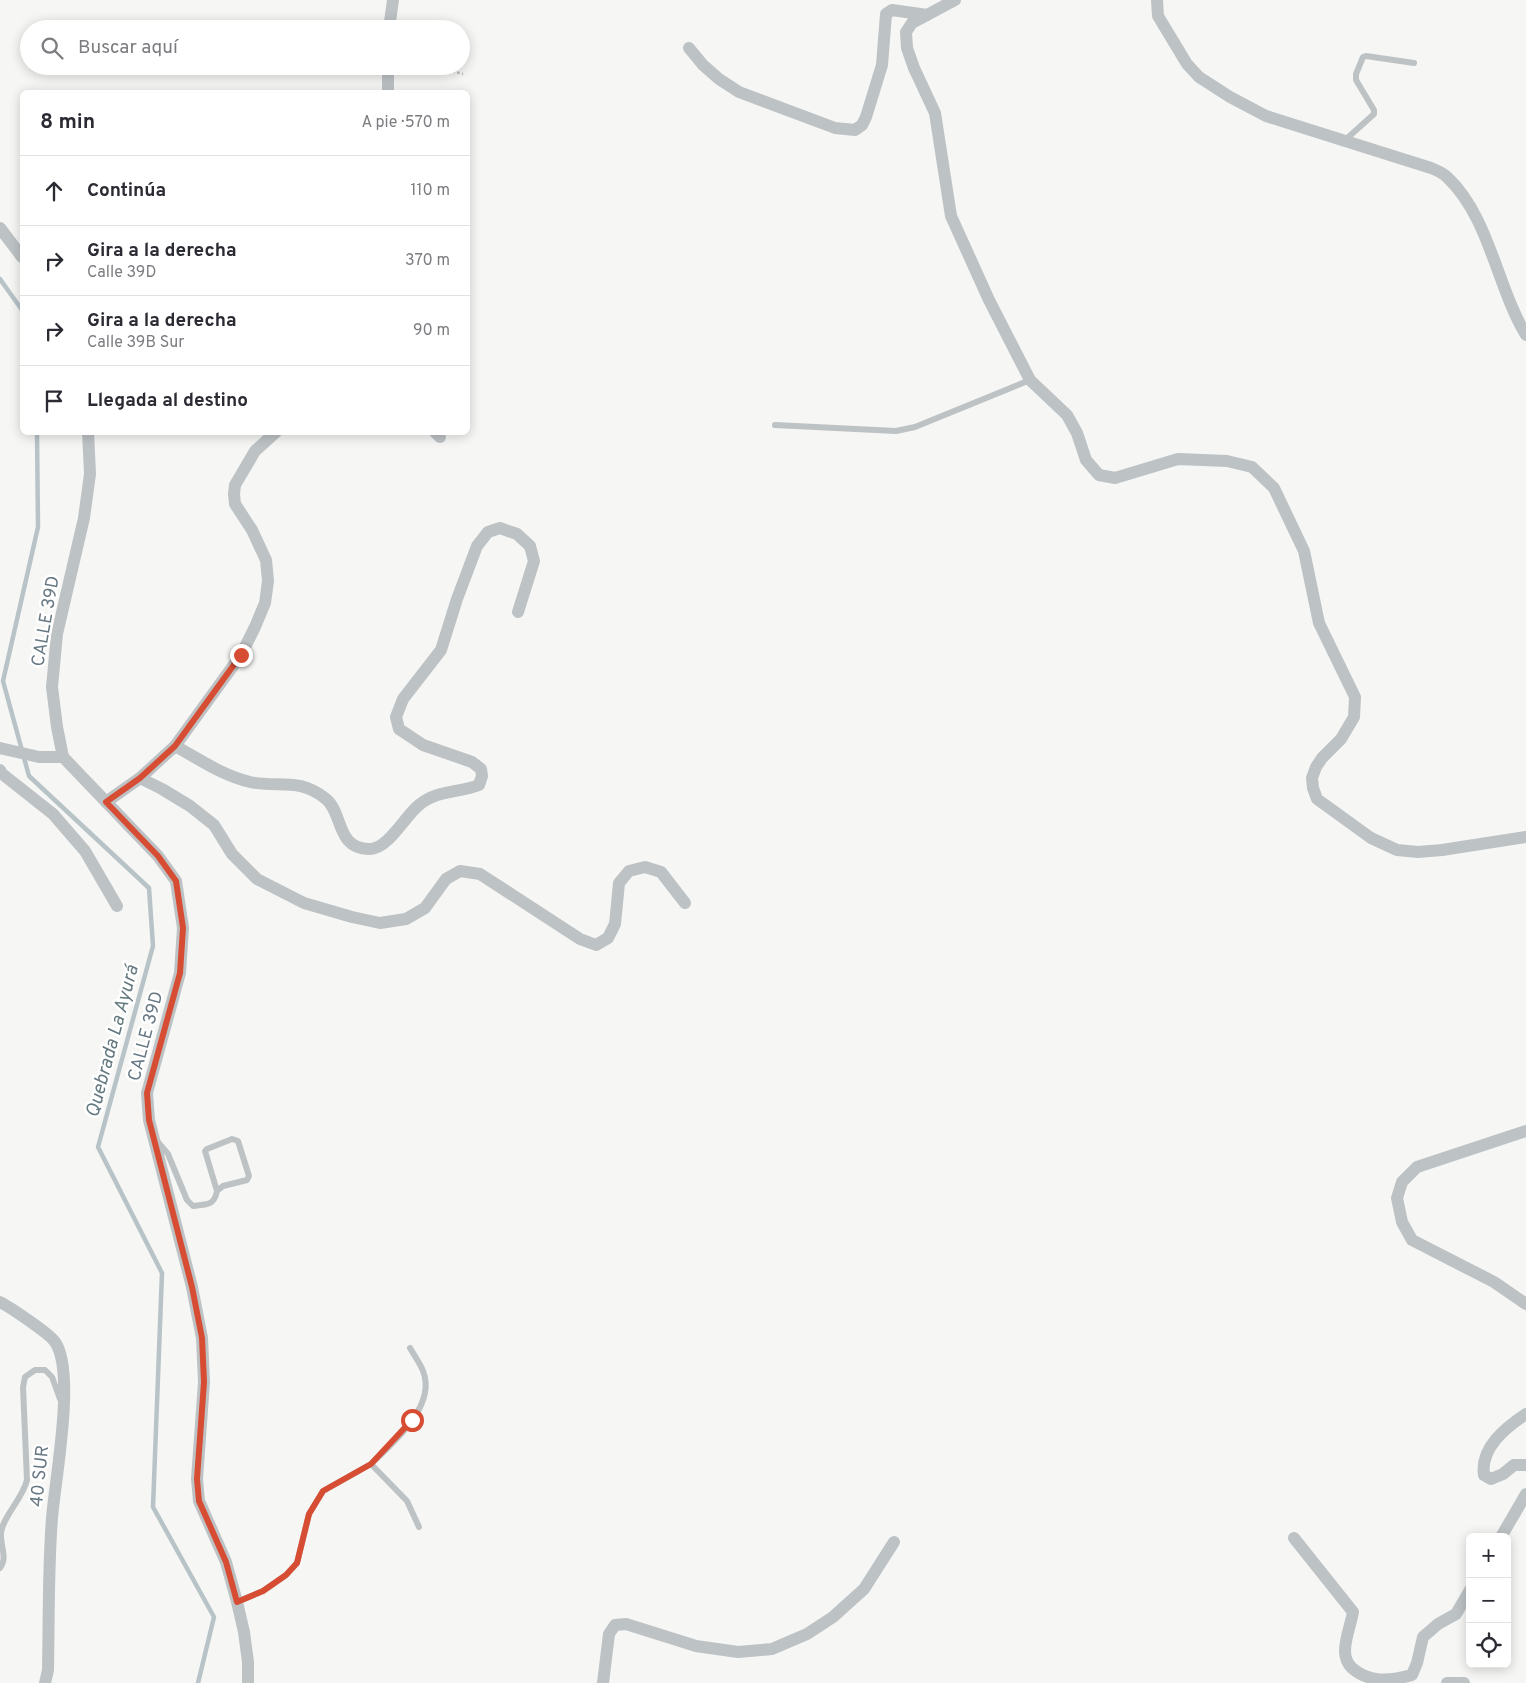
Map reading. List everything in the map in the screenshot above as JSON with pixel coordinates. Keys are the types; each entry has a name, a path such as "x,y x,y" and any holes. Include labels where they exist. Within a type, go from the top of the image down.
{"street":[{"path":"390,20 393,0"},
{"path":"955,0 912,24 906,32 907,48 935,113 951,216 989,300 1030,380 1067,415 1077,433 1086,460 1099,475 1115,478 1178,459 1227,461 1252,467 1274,488 1304,550 1319,623 1355,697 1354,717 1341,739 1322,758 1314,772 1312,778 1313,788 1317,799 1371,838 1397,850 1418,852 1442,850 1526,837"},
{"path":"1157,0 1158,16 1187,64 1199,77 1230,97 1266,116 1430,168 1446,176 1466,199 1479,224 1516,319 1526,335"},
{"path":"689,48 703,65 719,79 739,92 835,128 855,130 862,125 866,117 882,65 886,14 892,10 927,15"},
{"path":"388,75 388,90"},
{"path":"0,228 20,254"},
{"name":"CALLE 39D","path":"88,435 90,474 84,518 57,634 52,687 56,727 63,757 158,856 176,881 183,928 180,973 147,1093 149,1120 192,1287 202,1338 204,1382 197,1479 199,1501 226,1562 237,1602 244,1632 248,1662 248,1683"},
{"path":"106,802 140,778 175,746 241,655 265,603 268,581 266,560 252,530 235,504 234,494 235,485 255,450 272,435"},
{"path":"175,746 227,775 251,782 286,784 313,790 328,801 345,837 355,847 371,850 383,845 418,805 432,796 479,785 482,776 481,769 472,762 424,745 398,730 396,717 403,700 441,650 456,599 477,546 488,532 500,528 517,534 530,546 534,561 518,612"},
{"path":"3,749 39,757 63,757"},
{"path":"0,770 1,773 54,814 85,851 117,906"},
{"path":"140,778 190,806 214,825 232,854 257,879 304,903 352,917 380,923 406,919 425,908 446,879 460,872 480,874 580,939 596,944 608,938 615,924 619,882 629,871 645,867 661,872 685,903"},
{"path":"1526,1131 1417,1167 1402,1182 1397,1198 1402,1222 1412,1240 1494,1282 1526,1304"},
{"name":"40 SUR","path":"0,1302 10,1307 55,1342 63,1363 64,1410 52,1519 48,1670 45,1683"},
{"path":"1526,1414 1508,1426 1486,1453 1483,1468 1484,1476 1491,1478 1503,1474 1514,1466 1526,1465"},
{"path":"1503,1533 1526,1494"},
{"path":"1294,1538 1353,1612 1345,1650 1346,1662 1368,1680 1392,1680 1412,1675 1418,1663 1423,1637 1438,1624 1456,1614 1466,1597"},
{"path":"603,1683 609,1634 615,1625 626,1624 696,1646 738,1652 772,1649 806,1634 833,1617 864,1589 894,1542"},
{"path":"1447,1683 1464,1683"}],"lane":[{"path":"1344,141 1374,114 1374,110 1356,80 1356,74 1362,57 1414,63"},
{"path":"775,425 896,431 915,428 1030,380"},
{"path":"152,1136 168,1154 187,1200 193,1206 211,1203 215,1199 217,1191 205,1151 232,1139 238,1141 249,1176 247,1180 223,1186 217,1191"},
{"path":"237,1602 263,1591 286,1575 297,1563 309,1514 323,1491 371,1464 412,1420 424,1401 426,1386 424,1372 410,1348"},
{"path":"0,1568 4,1559 1,1533 4,1524 24,1490 27,1480 23,1387 25,1377 36,1370 46,1370 52,1377 64,1410"},
{"path":"371,1464 407,1501 419,1527"}],"waterway":[{"name":"Quebrada La Ayurá","path":"0,279 20,307"},
{"name":"Quebrada La Ayurá","path":"37,435 38,527 3,681 29,776 149,888 153,946 98,1147 162,1273 153,1507 214,1617 198,1683"}],"route":[{"path":"241,655 175,746 152,769 106,802 158,856 176,881 183,928 180,973 147,1093 149,1120 192,1287 202,1338 204,1382 197,1479 199,1501 226,1562 237,1602 263,1591 286,1575 297,1563 309,1514 323,1491 371,1464 412,1420"}]}
